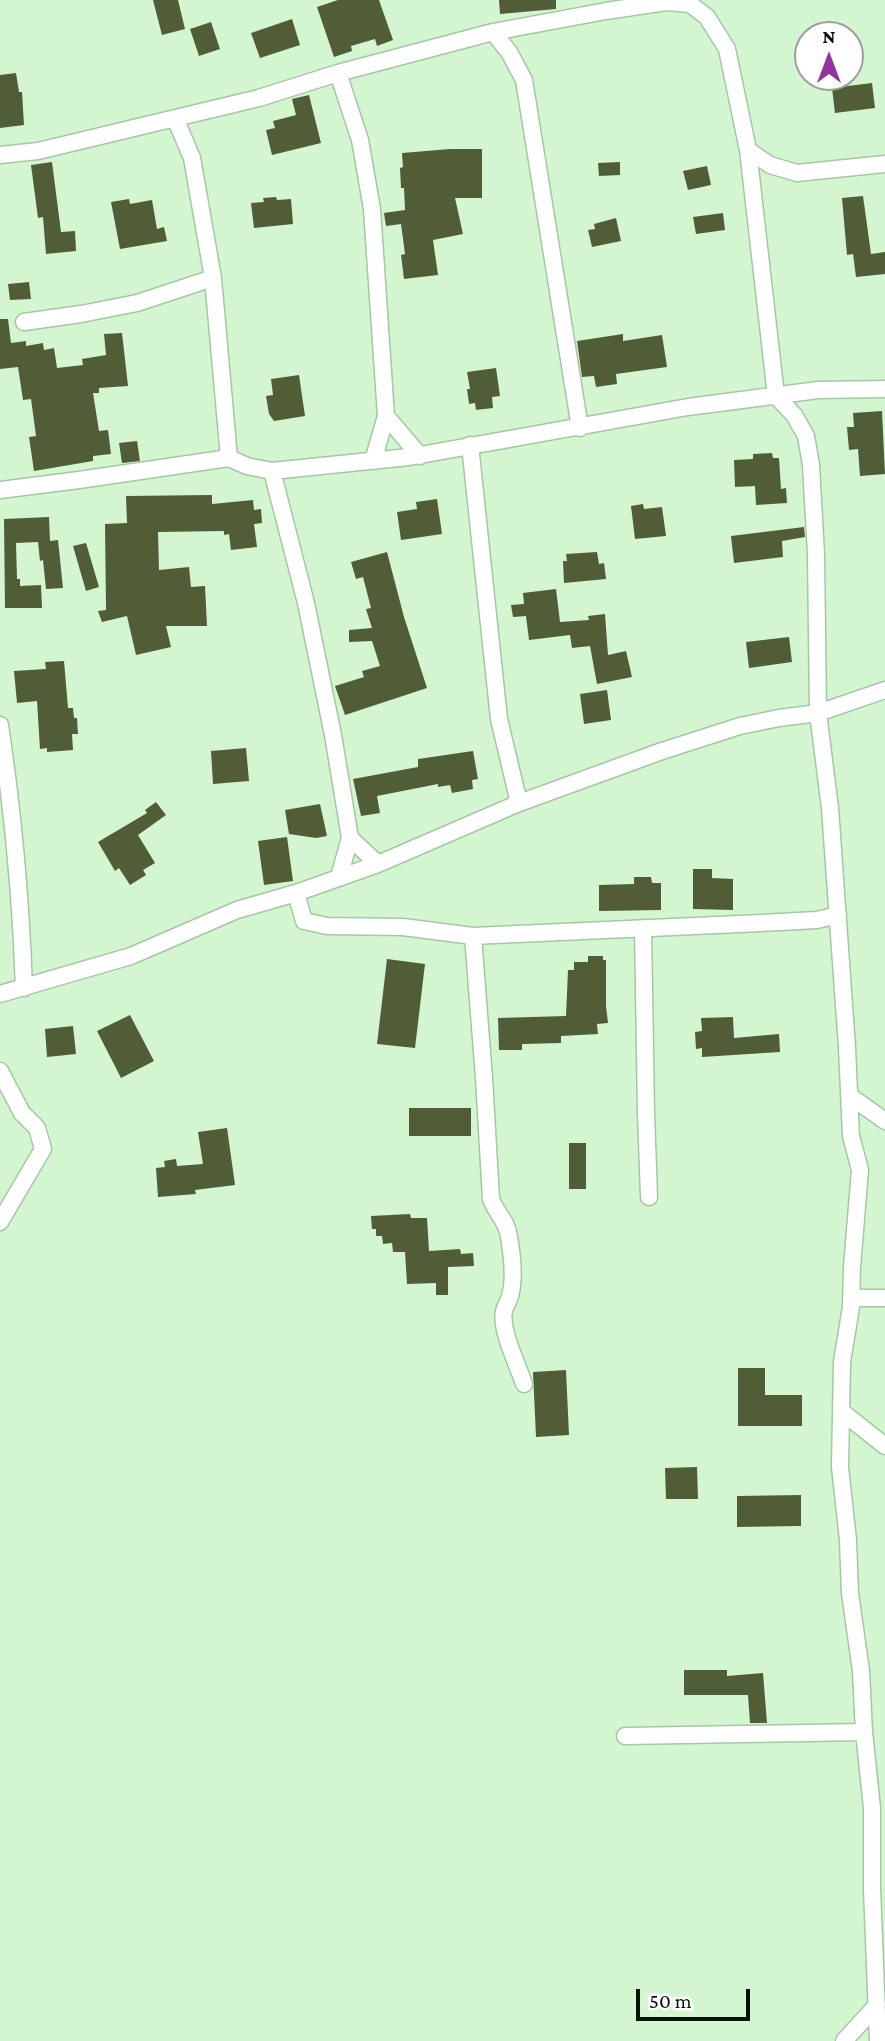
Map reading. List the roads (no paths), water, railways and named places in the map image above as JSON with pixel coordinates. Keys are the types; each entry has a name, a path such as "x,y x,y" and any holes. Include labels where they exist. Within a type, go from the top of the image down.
{"street":[{"path":"0,155 38,151 258,98 338,73 492,33 666,2 690,4 707,18 727,49 748,150 776,396 794,415 806,436 811,464 816,554 818,713 830,808 851,1136 860,1170 851,1298 842,1362 840,1467 872,1808 878,2041"},
{"path":"492,33 509,52 524,80 580,428"},
{"path":"338,73 360,140 372,209 386,416 373,461"},
{"path":"175,118 192,159 213,278 229,458"},
{"path":"748,150 770,164 797,173 885,164"},
{"path":"24,322 137,303 213,278"},
{"path":"0,490 229,458 247,466 272,471 421,456 688,407 818,390 885,389"},
{"path":"386,416 421,456"},
{"path":"470,445 499,719 519,803"},
{"path":"272,471 309,617 350,838 339,877"},
{"path":"0,994 131,956 237,910 378,864 519,803 662,751 740,726 818,713 885,690"},
{"path":"0,724 22,934 24,988"},
{"path":"350,838 378,864"},
{"path":"296,892 304,921 327,926 403,927 473,936 817,920 838,915"},
{"path":"643,928 649,1197"},
{"path":"473,936 491,1199 509,1234 511,1254 512,1284 504,1311 505,1328 524,1384"},
{"path":"0,1071 22,1113 37,1128 43,1149 0,1222"},
{"path":"850,1096 885,1121"},
{"path":"851,1298 885,1298"},
{"path":"841,1411 885,1446"},
{"path":"625,1735 864,1731"},
{"path":"844,2041 877,2005"}]}
